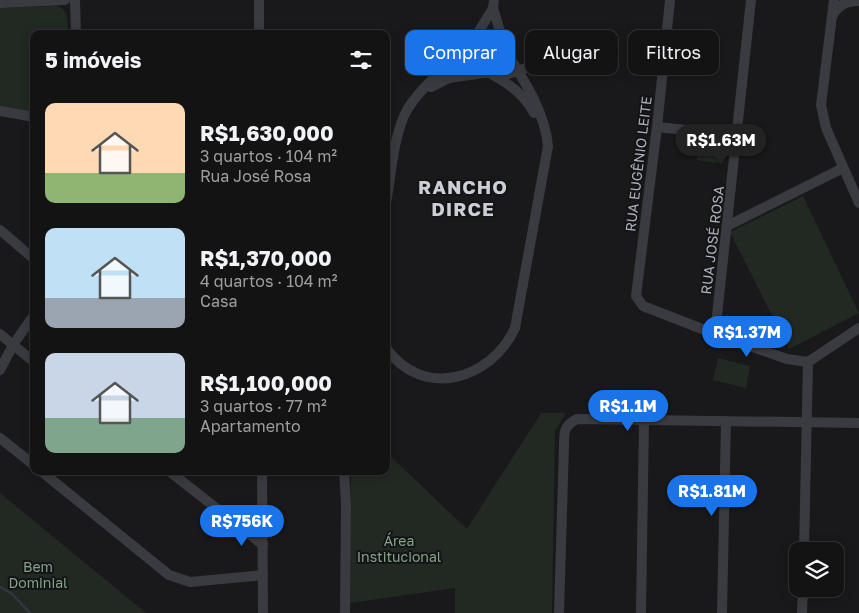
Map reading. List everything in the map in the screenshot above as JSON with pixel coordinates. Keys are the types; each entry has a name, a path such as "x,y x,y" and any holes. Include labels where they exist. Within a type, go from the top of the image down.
{"street":[{"path":"1,4 65,0"},
{"path":"75,0 76,30"},
{"path":"259,0 259,30"},
{"name":"RUA EUGÊNIO LEITE","path":"670,0 657,128 636,296 649,309 714,334"},
{"name":"RUA JOSÉ ROSA","path":"714,334 728,226 751,0"},
{"path":"834,0 821,105 826,128 859,203"},
{"path":"832,16 835,11 846,3 859,1"},
{"path":"479,30 494,4"},
{"path":"494,4 500,30"},
{"path":"390,354 394,359 415,373 433,378 448,379 466,375 488,363 502,350 511,337 518,316 546,160 546,132 532,97 515,66"},
{"path":"515,71 525,68"},
{"path":"390,181 404,114 418,95 438,75"},
{"path":"404,114 434,85 449,78 490,75 514,89 532,110 541,136 542,176"},
{"path":"0,111 30,116"},
{"path":"657,128 737,136"},
{"path":"390,135 398,136"},
{"path":"728,226 843,168"},
{"path":"0,230 30,256"},
{"path":"0,370 30,321"},
{"path":"714,334 787,359 808,362 859,328"},
{"path":"0,334 30,359"},
{"path":"804,542 808,362"},
{"path":"559,613 564,432 568,424 577,419 859,423"},
{"path":"641,613 644,420"},
{"path":"722,613 726,421"},
{"path":"2,442 30,462"},
{"path":"46,475 155,564 175,578 190,582 263,575"},
{"path":"174,475 263,546"},
{"path":"262,475 263,613"},
{"path":"344,475 346,504 345,613"},
{"path":"237,527 250,525 262,516"},
{"path":"802,613 803,597"}],"green space":[{"path":"57,6 64,11 68,21 68,30 30,30 30,113 0,107 0,8"},
{"path":"699,141 721,144 726,149 723,164 697,160"},
{"path":"803,196 859,313 789,349 730,232"},
{"path":"718,358 750,366 746,388 713,380"},
{"name":"Área Institucional","path":"541,413 566,413 555,431 552,613 455,613 455,588 350,603 351,475 390,475 390,456 467,529"},
{"name":"Bem Dominial","path":"0,493 146,613 0,613"}],"waterway":[{"path":"0,587 11,593 30,613"}],"district":[{"name":"RANCHO DIRCE","path":"463,197"}]}
